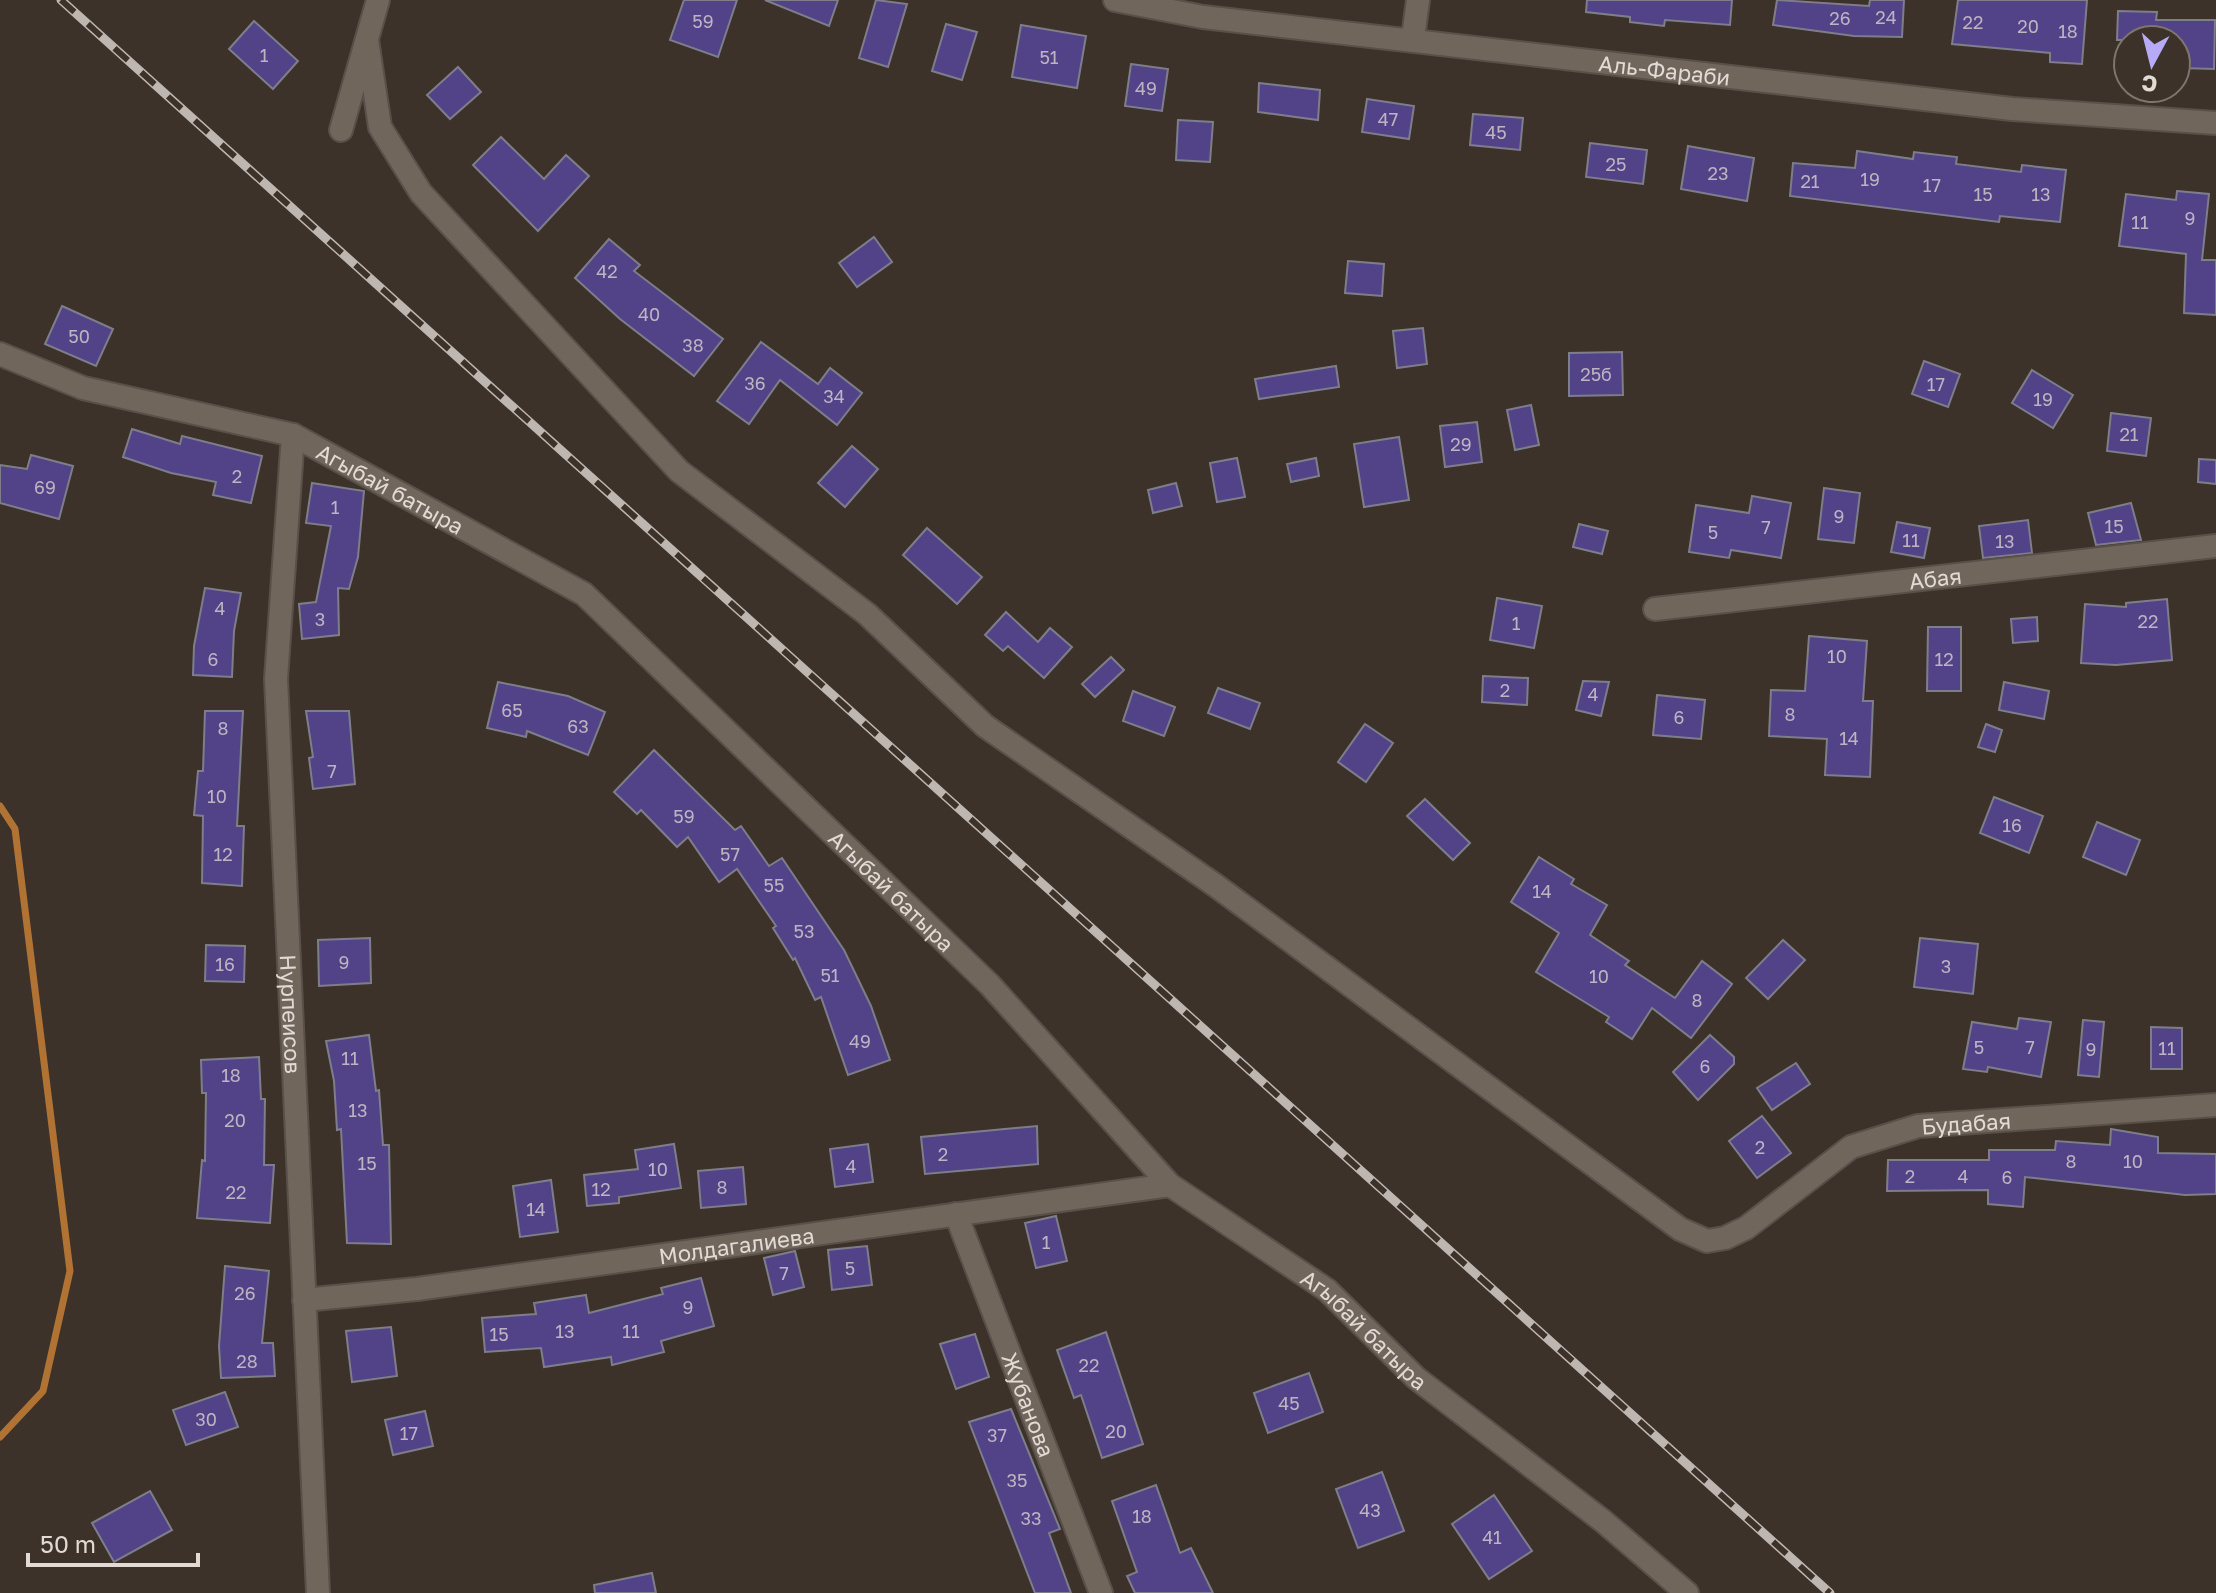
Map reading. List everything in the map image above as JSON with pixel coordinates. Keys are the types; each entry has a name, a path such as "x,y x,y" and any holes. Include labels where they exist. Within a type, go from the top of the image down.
{"street":[{"path":"341,130 378,0"},
{"name":"Аль-Фараби","path":"1115,0 1203,17 1413,38 2012,109 2216,123"},
{"path":"1413,38 1418,0"},
{"name":"Будабая","path":"367,40 380,127 421,193 679,471 867,614 985,726 1215,885 1680,1229 1707,1241 1725,1238 1746,1228 1851,1147 1918,1126 2216,1105"},
{"name":"Агыбай батыра","path":"0,354 83,388 293,435 584,594 990,985 1170,1185 1327,1290 1416,1378 1603,1521 1687,1593"},
{"name":"Нурпеисов","path":"293,435 276,679 318,1593"},
{"name":"Абая","path":"1655,609 2216,546"},
{"name":"Молдагалиева","path":"304,1300 432,1287 1170,1185"},
{"name":"Жубанова","path":"956,1214 1101,1593"}],"building":[{"path":"684,0 737,0 718,57 670,40"},
{"path":"765,0 838,0 829,26"},
{"path":"876,0 907,4 888,67 859,58"},
{"path":"1587,0 1732,0 1730,25 1665,20 1664,26 1630,22 1630,17 1586,12"},
{"path":"1777,0 1869,6 1870,0 1904,0 1902,37 1854,36 1773,25"},
{"path":"1958,0 2087,0 2082,64 2050,62 2050,53 1952,44"},
{"path":"2118,11 2157,12 2156,20 2215,20 2214,69 2192,68 2192,24 2118,24"},
{"path":"254,21 298,61 273,89 229,49"},
{"path":"946,24 977,32 962,80 932,71"},
{"path":"1021,25 1086,36 1077,88 1012,77"},
{"path":"1131,64 1168,69 1162,111 1125,106"},
{"path":"458,67 481,92 450,119 427,95"},
{"path":"1259,83 1320,90 1318,120 1258,112"},
{"path":"1367,99 1414,106 1409,139 1362,132"},
{"path":"1473,114 1523,118 1520,150 1470,145"},
{"path":"1178,120 1213,122 1210,162 1176,160"},
{"path":"501,137 544,179 566,155 589,176 538,231 473,165"},
{"path":"1590,143 1647,150 1643,184 1586,177"},
{"path":"1688,146 1754,158 1747,201 1681,189"},
{"path":"1857,151 1913,159 1914,152 1957,157 1956,164 2021,172 2022,165 2066,170 2060,222 2000,216 1999,222 1790,196 1793,163 1855,168"},
{"path":"2177,191 2209,194 2202,260 2216,260 2216,315 2184,313 2186,254 2119,246 2126,194 2176,200"},
{"path":"874,237 892,262 857,287 839,263"},
{"path":"609,239 640,265 634,271 723,339 694,376 620,319 575,278"},
{"path":"1348,261 1384,264 1382,296 1345,293"},
{"path":"62,306 113,329 96,366 45,344"},
{"path":"1423,328 1427,364 1397,368 1393,331"},
{"path":"761,342 818,384 830,368 862,393 837,425 780,380 749,424 717,401"},
{"path":"1622,352 1623,395 1569,396 1569,353"},
{"path":"1924,361 1960,374 1948,407 1912,394"},
{"path":"1336,366 1339,387 1259,399 1255,379"},
{"path":"2032,370 2073,395 2053,428 2012,403"},
{"path":"1531,405 1539,445 1515,450 1507,410"},
{"path":"2111,413 2151,418 2146,456 2107,451"},
{"path":"1477,422 1482,462 1445,467 1440,426"},
{"path":"132,429 180,444 182,436 262,456 251,503 213,495 216,482 171,473 123,457"},
{"path":"1399,437 1409,500 1364,507 1354,444"},
{"path":"852,446 878,469 845,507 818,483"},
{"path":"31,455 73,466 59,519 0,503 0,465 27,469"},
{"path":"1237,458 1245,497 1217,502 1210,463"},
{"path":"1316,458 1319,476 1291,482 1287,464"},
{"path":"2199,459 2216,460 2216,484 2198,482"},
{"path":"312,483 364,491 358,557 349,589 338,588 339,635 302,639 299,604 316,602 331,526 306,523"},
{"path":"1176,483 1182,506 1153,513 1148,490"},
{"path":"1824,488 1860,493 1854,543 1818,539"},
{"path":"1752,496 1791,503 1781,558 1731,550 1729,558 1689,552 1696,505 1749,513"},
{"path":"2131,503 2141,540 2096,545 2088,513"},
{"path":"2028,520 2032,553 1983,558 1979,526"},
{"path":"1897,522 1930,528 1924,558 1891,552"},
{"path":"1579,524 1608,531 1602,554 1573,547"},
{"path":"927,528 982,577 957,604 903,555"},
{"path":"205,588 241,593 234,631 232,677 193,675 194,646"},
{"path":"1497,598 1542,606 1534,648 1490,640"},
{"path":"2167,599 2172,660 2116,665 2081,663 2085,604 2126,607 2126,603"},
{"path":"1006,612 1038,642 1050,628 1072,647 1044,678 1008,646 1003,651 985,635"},
{"path":"2037,617 2038,641 2013,643 2011,619"},
{"path":"1928,627 1961,627 1961,691 1927,691"},
{"path":"1809,636 1867,641 1863,701 1873,701 1870,777 1825,775 1827,739 1769,736 1771,690 1805,691"},
{"path":"1111,657 1124,670 1095,697 1082,684"},
{"path":"1483,676 1528,678 1527,705 1482,702"},
{"path":"1583,681 1609,682 1601,716 1576,710"},
{"path":"498,682 568,696 605,712 588,755 527,731 526,737 487,728"},
{"path":"2004,682 2049,691 2044,719 1999,710"},
{"path":"1218,688 1260,703 1250,729 1208,713"},
{"path":"1133,691 1175,707 1164,736 1123,721"},
{"path":"1657,695 1705,700 1701,739 1653,735"},
{"path":"205,711 243,711 237,826 244,826 242,886 202,883 203,816 194,815 198,771 203,771"},
{"path":"306,711 349,711 355,784 313,789 309,758 313,757"},
{"path":"1365,724 1393,743 1366,782 1338,762"},
{"path":"1986,724 2002,730 1995,752 1978,747"},
{"path":"654,750 735,830 741,826 769,866 782,858 844,950 871,1006 890,1060 848,1075 821,997 815,1000 795,958 793,960 773,928 776,926 737,869 719,882 688,837 677,847 641,810 637,814 614,792"},
{"path":"1994,797 2043,816 2029,853 1980,833"},
{"path":"1425,799 1470,843 1453,860 1407,816"},
{"path":"2097,822 2140,840 2126,875 2083,857"},
{"path":"1539,857 1574,879 1571,884 1607,905 1590,935 1629,961 1625,965 1675,998 1702,961 1732,984 1691,1038 1652,1008 1632,1039 1606,1022 1609,1017 1536,972 1559,933 1511,902"},
{"path":"370,938 371,983 319,986 318,940"},
{"path":"1920,938 1978,944 1973,994 1914,987"},
{"path":"1783,940 1805,960 1768,999 1746,978"},
{"path":"206,945 245,946 244,982 205,981"},
{"path":"2019,1018 2051,1022 2041,1077 1988,1067 1987,1072 1963,1069 1972,1022 2017,1029"},
{"path":"2083,1020 2104,1022 2099,1077 2078,1075"},
{"path":"2151,1027 2182,1028 2182,1069 2151,1069"},
{"path":"369,1035 376,1091 379,1090 383,1145 389,1145 391,1244 347,1243 341,1129 337,1130 334,1081 326,1041"},
{"path":"1710,1035 1734,1057 1734,1064 1698,1100 1673,1072"},
{"path":"259,1057 261,1099 265,1099 264,1165 274,1165 270,1223 197,1218 202,1160 205,1161 206,1093 202,1093 201,1060"},
{"path":"1796,1063 1810,1084 1772,1110 1757,1088"},
{"path":"1762,1116 1791,1153 1757,1178 1729,1141"},
{"path":"1037,1126 1038,1164 925,1174 921,1137"},
{"path":"2111,1129 2158,1137 2158,1153 2216,1154 2216,1194 2185,1195 2025,1177 2023,1207 1988,1204 1988,1190 1887,1191 1888,1160 1989,1160 1989,1150 2055,1150 2056,1141 2110,1145"},
{"path":"674,1144 681,1188 619,1197 619,1203 587,1206 584,1175 638,1169 635,1150"},
{"path":"868,1144 873,1182 835,1187 830,1149"},
{"path":"743,1167 746,1204 701,1208 698,1171"},
{"path":"551,1180 558,1232 520,1237 513,1186"},
{"path":"1056,1216 1067,1261 1036,1268 1025,1223"},
{"path":"867,1246 872,1285 832,1290 828,1250"},
{"path":"795,1251 804,1287 773,1295 764,1258"},
{"path":"225,1266 269,1271 262,1343 273,1343 275,1376 221,1378 219,1346"},
{"path":"701,1278 714,1326 661,1341 664,1352 612,1365 611,1357 544,1367 541,1348 485,1352 482,1318 536,1314 534,1303 586,1295 589,1313 663,1294 661,1288"},
{"path":"391,1327 397,1376 352,1382 346,1331"},
{"path":"1106,1332 1143,1444 1102,1458 1081,1395 1074,1398 1057,1350"},
{"path":"975,1334 989,1377 956,1389 940,1344"},
{"path":"1309,1373 1323,1412 1268,1433 1254,1393"},
{"path":"225,1392 238,1427 186,1445 173,1410"},
{"path":"1011,1409 1060,1529 1049,1533 1071,1593 1035,1593 969,1422"},
{"path":"425,1411 433,1446 393,1455 385,1420"},
{"path":"1382,1472 1404,1531 1358,1548 1336,1489"},
{"path":"1156,1485 1180,1553 1191,1548 1213,1593 1135,1593 1127,1576 1137,1572 1112,1501"},
{"path":"150,1491 172,1530 114,1562 92,1523"},
{"path":"1494,1495 1532,1551 1489,1579 1452,1524"},
{"path":"652,1573 656,1593 595,1593 594,1585"}],"waterway":[{"path":"0,806 15,829 70,1271 43,1391 0,1437"}],"railway":[{"path":"61,0 1830,1593"}]}
